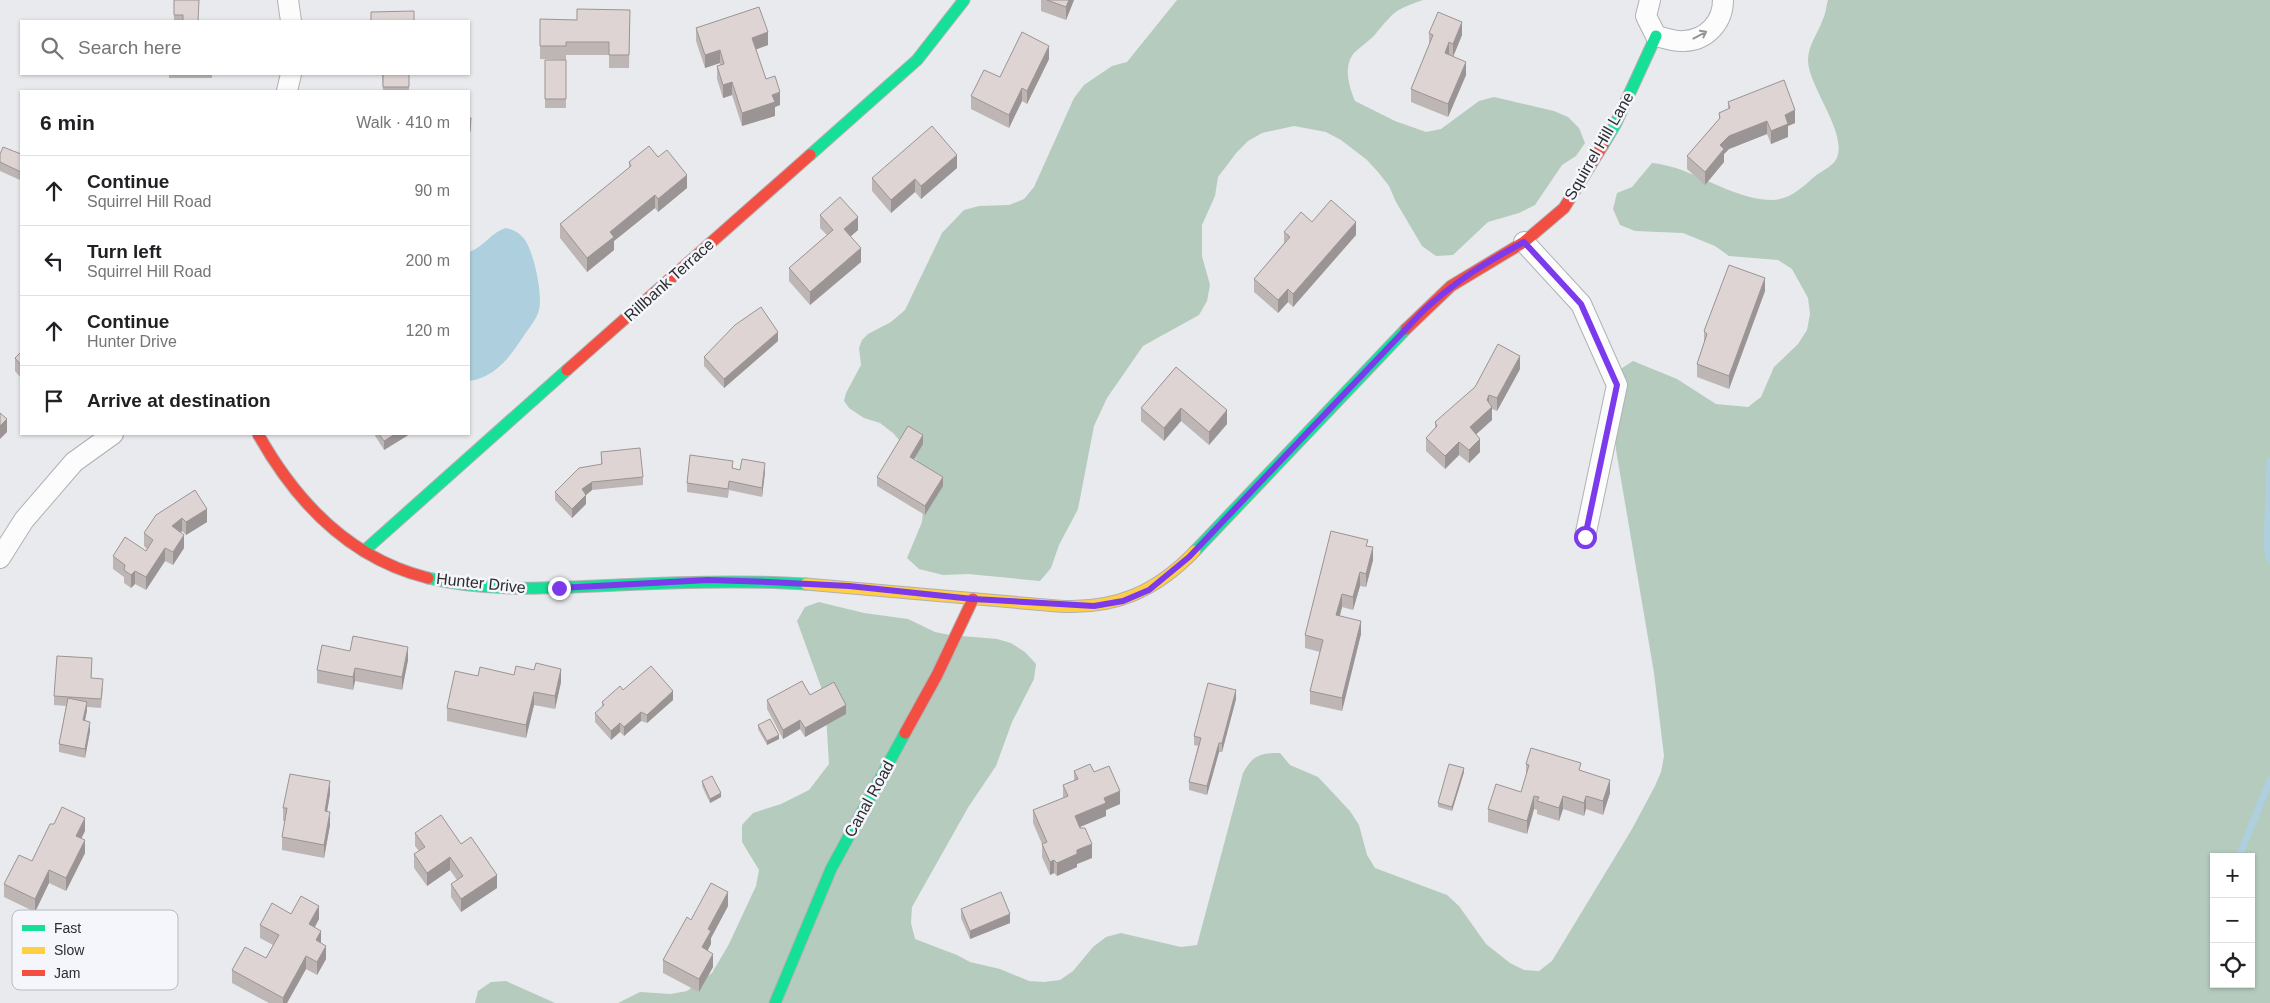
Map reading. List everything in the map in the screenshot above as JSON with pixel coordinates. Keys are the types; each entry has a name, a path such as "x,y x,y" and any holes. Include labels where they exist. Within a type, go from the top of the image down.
{"street":[{"path":"288,0 291,20"},
{"name":"Rillbank Terrace","path":"364,551 917,60 964,0"},
{"path":"1650,0 1646,16 1656,36 1682,42 1696,39 1711,29 1723,14 1723,0"},
{"name":"Squirrel Hill Lane","path":"973,599 1094,606 1123,601 1149,590 1189,557 1424,310 1451,286 1524,242 1564,208 1615,125 1656,36"},
{"path":"287,90 291,75"},
{"path":"1524,242 1581,304 1617,385 1585,537"},
{"path":"0,558 24,520 74,462 112,435"},
{"name":"Hunter Drive","path":"259,435 281,474 311,511 340,536 401,570 444,582 502,588 599,587 708,580 849,586 973,599"},
{"name":"Canal Road","path":"775,1003 831,869 937,675 973,599"}],"green space":[{"path":"1177,0 1423,0 1397,12 1388,19 1372,38 1354,53 1349,64 1348,77 1355,101 1395,121 1426,132 1441,129 1479,101 1494,97 1554,111 1568,117 1579,128 1585,143 1576,156 1562,165 1535,205 1519,213 1488,222 1453,255 1436,256 1422,246 1396,202 1389,186 1378,172 1367,160 1341,140 1326,132 1294,126 1262,133 1248,141 1218,177 1215,196 1202,225 1202,256 1210,285 1207,301 1199,315 1143,346 1107,398 1094,426 1078,509 1059,545 1051,568 1040,581 968,574 943,575 919,569 907,558 922,522 926,480 921,465 893,433 880,423 864,418 849,408 844,401 846,393 861,365 859,348 862,340 868,334 891,322 905,310 942,233 964,210 979,206 1009,205 1024,199 1034,187 1074,98 1084,85 1112,66 1127,62"},
{"path":"1828,0 2270,0 2270,1003 618,1003 640,992 671,994 687,991 712,973 729,944 756,886 759,870 742,842 742,825 753,813 781,804 809,790 829,764 825,698 797,621 805,607 819,602 864,613 908,619 935,632 997,639 1011,643 1025,652 1036,664 1034,679 1012,722 996,766 969,806 912,907 911,923 915,939 970,962 1000,969 1029,981 1044,982 1060,980 1073,971 1093,947 1106,937 1121,933 1181,947 1197,945 1243,773 1250,762 1258,756 1280,753 1290,765 1318,777 1350,811 1359,825 1367,855 1375,868 1447,895 1459,906 1486,944 1510,963 1524,970 1539,971 1552,961 1632,829 1655,786 1661,772 1664,756 1654,673 1616,450 1614,386 1619,370 1633,361 1677,379 1716,404 1748,407 1761,397 1774,367 1798,344 1807,330 1810,314 1808,298 1792,269 1778,260 1729,256 1715,246 1683,233 1635,231 1620,225 1613,209 1617,193 1632,187 1652,163 1682,170 1741,194 1771,200 1784,198 1795,193 1817,174 1832,165 1838,154 1836,132 1814,83 1808,61 1811,44 1824,17"},
{"path":"506,981 555,1003 475,1003 478,991 491,982"}],"water":[{"path":"506,228 514,231 525,240 528,246 539,285 539,310 514,350 502,364 488,375 470,381 470,252"}],"building":[{"path":"174,0 199,0 198,20 183,20 183,15 174,15"},
{"path":"1047,0 1069,0 1066,7"},
{"path":"759,7 768,32 752,38 766,79 775,76 780,92 772,95 775,102 742,113 732,82 723,85 717,66 724,64 720,50 705,55 696,28"},
{"path":"577,9 630,10 629,55 609,55 609,42 566,42 566,46 540,46 540,19 577,20"},
{"path":"414,11 414,20 371,20 371,12"},
{"path":"1438,12 1462,22 1453,44 1449,42 1445,53 1466,62 1448,104 1411,89 1433,35 1429,33"},
{"path":"1022,32 1049,46 1027,91 1022,88 1009,115 971,96 984,70 1000,77"},
{"path":"545,60 566,60 566,99 545,99"},
{"path":"383,75 409,75 409,87 383,87"},
{"path":"1784,80 1795,110 1785,115 1788,124 1771,131 1767,121 1729,136 1720,145 1724,149 1705,172 1687,156 1720,118 1719,113 1730,108 1728,102"},
{"path":"932,126 957,155 921,186 915,179 891,200 872,178"},
{"path":"649,146 658,157 667,150 687,175 658,199 655,195 610,232 614,237 587,258 560,224 631,166 629,162"},
{"path":"3,147 20,154 20,172 0,162 0,154"},
{"path":"840,197 858,217 844,229 861,248 810,292 789,268 833,230 820,215"},
{"path":"1331,200 1356,222 1293,294 1288,289 1278,300 1254,279 1290,237 1284,232 1301,212 1312,222"},
{"path":"1729,265 1765,278 1729,376 1697,364 1707,334 1704,331"},
{"path":"761,307 778,332 724,379 704,357 735,325"},
{"path":"1498,344 1520,356 1497,398 1489,395 1487,400 1492,407 1470,427 1480,439 1469,450 1459,442 1445,456 1426,438 1437,426 1435,422 1475,387"},
{"path":"20,353 20,364 15,358"},
{"path":"1176,367 1227,410 1209,432 1181,408 1164,428 1141,408"},
{"path":"0,413 7,419 0,426"},
{"path":"908,426 923,435 910,457 943,477 925,506 877,477"},
{"path":"380,435 393,435 384,441"},
{"path":"640,448 643,477 592,482 582,489 586,495 572,509 555,492 579,468 602,464 601,452"},
{"path":"690,455 733,461 732,468 740,470 742,459 765,463 762,488 729,481 728,489 687,483"},
{"path":"195,490 207,509 186,522 182,518 172,526 184,535 173,552 165,548 146,577 135,571 131,575 124,570 125,565 113,556 125,537 146,551 153,540 144,533 156,515"},
{"path":"1331,531 1368,540 1366,546 1373,547 1366,574 1360,572 1353,597 1342,594 1336,615 1361,621 1342,698 1310,691 1323,640 1305,635"},
{"path":"353,636 408,647 402,677 355,668 353,677 317,670 322,645 350,651"},
{"path":"57,656 92,658 91,678 103,679 101,699 54,696"},
{"path":"536,663 561,669 555,696 534,692 526,725 447,708 455,671 478,676 480,667 514,675 516,666 534,670"},
{"path":"651,666 673,691 647,715 641,712 624,727 620,723 611,731 595,713 604,705 602,702 620,686 623,690"},
{"path":"802,681 810,695 834,682 846,705 805,728 800,720 783,730 767,700"},
{"path":"1208,683 1236,690 1222,743 1219,743 1207,786 1189,782 1201,738 1194,736"},
{"path":"68,698 87,702 83,720 90,722 85,749 59,744"},
{"path":"770,719 779,735 767,741 758,725"},
{"path":"1531,748 1581,763 1579,770 1610,780 1603,801 1586,796 1584,803 1563,796 1559,808 1537,801 1539,797 1534,796 1527,821 1488,809 1496,784 1521,792 1529,765 1526,764"},
{"path":"1090,764 1094,772 1109,766 1120,791 1104,798 1106,803 1075,816 1080,828 1085,828 1092,844 1077,850 1077,854 1057,863 1054,860 1050,862 1042,844 1047,842 1033,810 1068,796 1063,785 1078,779 1074,771"},
{"path":"1449,764 1464,768 1452,807 1438,803"},
{"path":"290,774 330,781 325,811 330,812 324,845 282,837 287,808 283,808"},
{"path":"712,776 721,793 710,799 702,781"},
{"path":"62,807 85,818 76,836 85,840 66,878 49,870 35,899 4,884 19,855 32,861 50,824 54,824"},
{"path":"441,815 461,844 471,837 497,875 461,899 451,884 463,876 450,857 427,873 414,854 425,847 415,833"},
{"path":"711,883 728,892 708,929 711,931 702,947 713,954 699,979 663,960 687,917 691,920"},
{"path":"1001,892 1010,914 970,931 961,909"},
{"path":"301,896 319,906 309,924 321,931 316,940 326,946 317,962 306,956 283,998 232,970 245,947 266,958 279,935 260,925 272,903 291,914"}],"waterway":[{"path":"2270,462 2267,548 2270,560"},
{"path":"2241,853 2270,780"}],"traffic: fast":[{"path":"810,155 917,60 964,0"},
{"path":"1603,145 1615,125 1656,36"},
{"path":"1195,551 1406,329"},
{"path":"364,551 567,370"},
{"path":"428,578 451,583 498,588 711,582 806,584"},
{"path":"775,1003 831,869 905,733"}],"traffic: slow":[{"path":"806,584 1057,606 1097,605 1133,595 1149,587 1165,577 1195,551"}],"traffic: jam":[{"path":"1406,329 1451,286 1524,242 1564,208 1603,145"},
{"path":"567,370 810,155"},
{"path":"259,435 290,483 328,524 350,542 374,557 400,569 428,578"},
{"path":"905,733 937,675 973,599"}],"route":[{"path":"559,588 708,580 849,586 973,599 1094,606 1123,601 1149,590 1189,557 1424,310 1451,286 1524,242 1581,304 1617,385 1585,537"}]}
